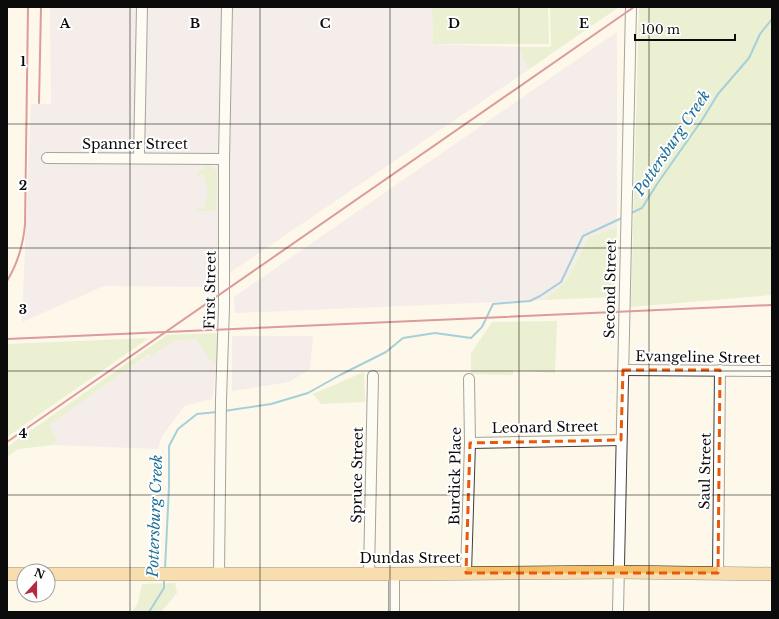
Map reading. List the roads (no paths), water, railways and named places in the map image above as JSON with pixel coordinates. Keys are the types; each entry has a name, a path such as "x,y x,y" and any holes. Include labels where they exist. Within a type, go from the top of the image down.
{"main road":[{"name":"Dundas Street","path":"56,574 394,574 619,572 772,574"}],"street":[{"path":"138,158 142,7"},
{"name":"First Street","path":"219,573 221,400 224,307 224,159 227,7"},
{"name":"Second Street","path":"618,612 631,7"},
{"name":"Spanner Street","path":"47,158 224,159"},
{"name":"Evangeline Street","path":"623,370 772,371"},
{"name":"Saul Street","path":"718,573 720,370"},
{"name":"Spruce Street","path":"369,574 373,376"},
{"name":"Burdick Place","path":"466,573 470,443 469,379"},
{"name":"Leonard Street","path":"470,443 621,440"},
{"path":"394,574 394,612"}],"waterway":[{"name":"Pottersburg Creek","path":"629,214 642,208 718,94 749,58 760,34 772,19"},
{"name":"Pottersburg Creek","path":"224,411 271,404 308,393 386,352 403,338 435,333 471,338 482,327 493,304 530,301 540,296 561,282 583,236 624,217"},
{"name":"Pottersburg Creek","path":"165,569 169,487 169,446 178,429 197,414 217,412"},
{"name":"Pottersburg Creek","path":"149,612 164,588 164,579"}],"railway":[{"path":"7,281 19,254 25,225 28,7"},
{"path":"39,103 41,7"},
{"path":"7,442 634,7"},
{"path":"7,339 772,305"}]}
